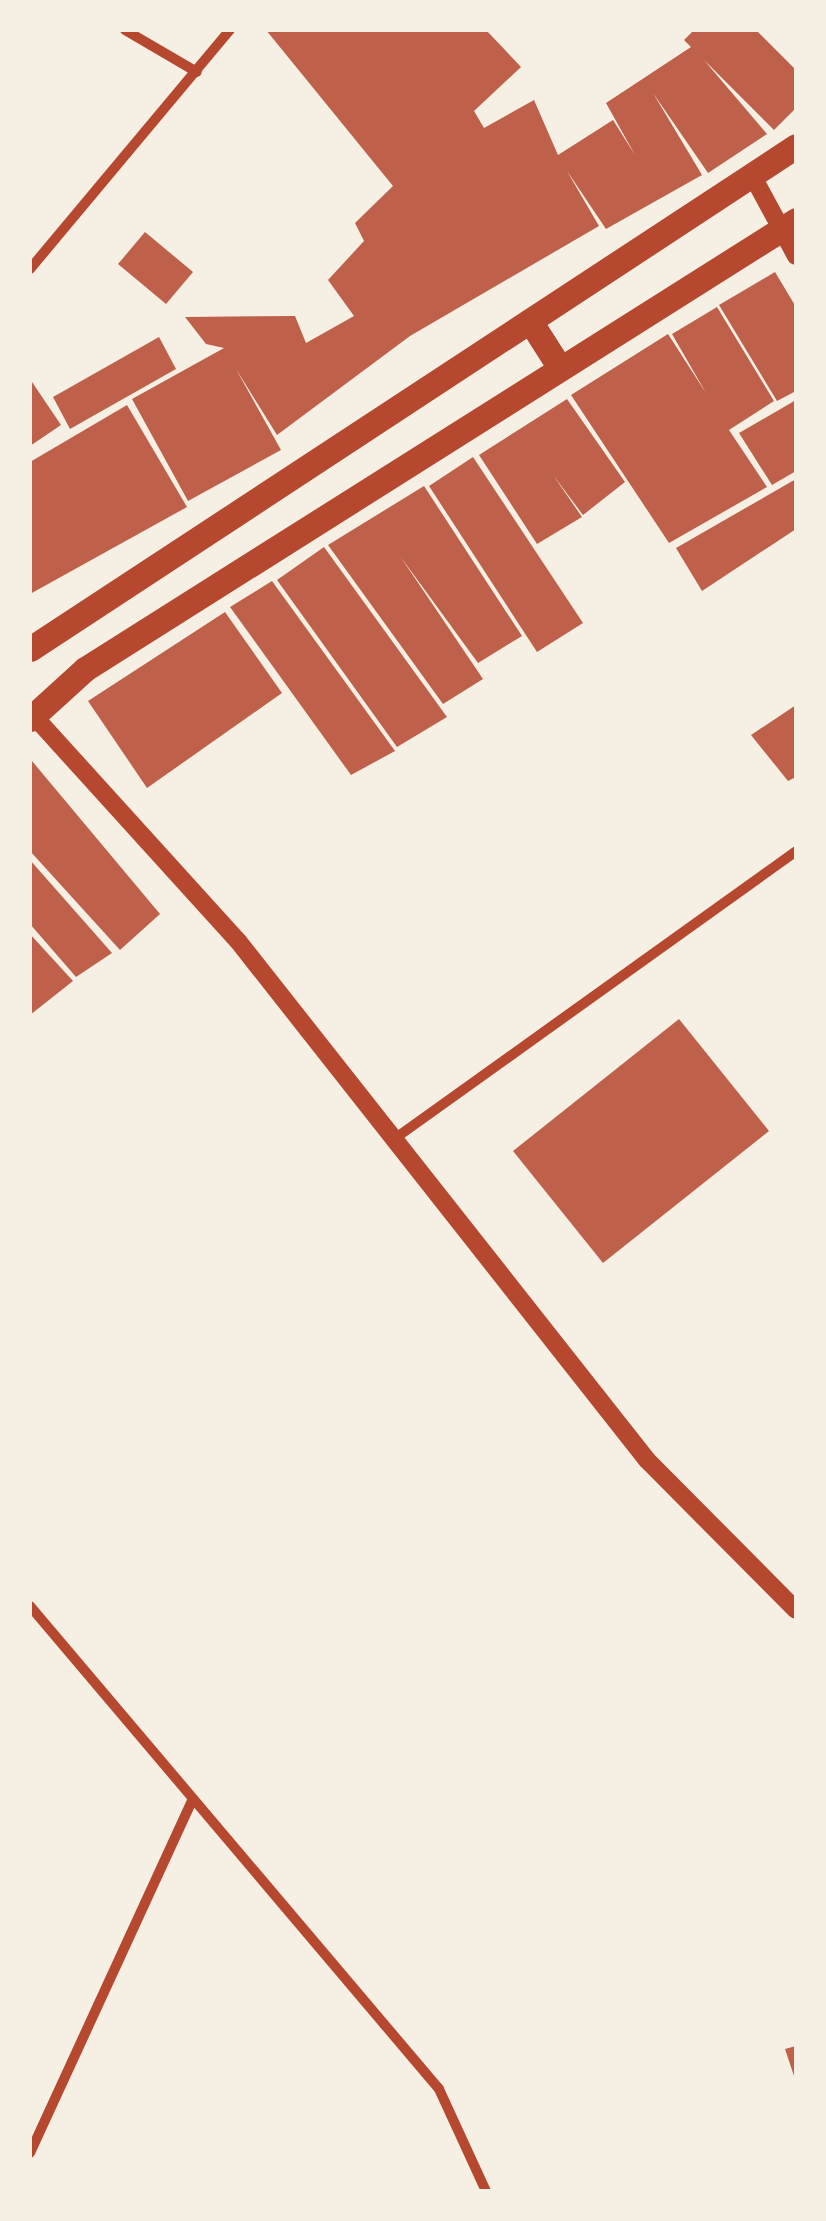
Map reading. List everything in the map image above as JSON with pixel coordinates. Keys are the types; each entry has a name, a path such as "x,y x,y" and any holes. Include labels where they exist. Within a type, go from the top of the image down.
{"main road":[{"path":"30,649 796,146"},
{"path":"32,717 85,669 789,224"},
{"path":"530,321 560,368"}],"street":[{"path":"125,30 197,72"},
{"path":"30,269 230,30"},
{"path":"752,175 789,224 796,256"},
{"path":"32,717 238,941 397,1137 647,1460 796,1610"},
{"path":"397,1137 796,851"},
{"path":"30,1606 439,2089 486,2191"},
{"path":"30,2153 193,1799"}],"building":[{"path":"266,30 486,30 521,67 474,111 484,128 534,100 558,155 613,120 635,155 606,103 691,47 684,40 694,30 756,30 796,70 796,108 774,130 704,60 767,134 708,173 653,93 702,175 606,229 567,171 599,226 410,336 277,435 236,369 281,450 188,501 132,399 224,348 206,344 185,317 295,316 306,343 354,316 328,280 364,241 355,223 393,186"},
{"path":"145,232 193,272 166,304 118,264"},
{"path":"775,272 796,307 796,391 777,401 719,305"},
{"path":"717,307 774,401 729,430 767,487 669,543 571,395 668,334 706,393 672,334"},
{"path":"159,337 176,369 70,429 53,397"},
{"path":"30,379 61,425 30,446"},
{"path":"567,399 625,482 583,515 553,475 582,517 537,544 479,455"},
{"path":"796,400 796,471 772,485 739,433"},
{"path":"127,405 187,507 30,594 30,462"},
{"path":"473,457 583,623 537,652 429,486"},
{"path":"796,479 796,529 702,591 676,548"},
{"path":"424,486 522,636 478,663 400,556 483,679 443,704 328,545"},
{"path":"324,547 447,717 397,747 277,580"},
{"path":"272,581 395,751 351,775 230,607"},
{"path":"225,612 282,693 147,788 88,701"},
{"path":"796,705 796,777 788,781 751,735"},
{"path":"32,761 160,914 120,950 30,851"},
{"path":"30,860 112,953 76,977 30,924"},
{"path":"30,934 73,981 30,1015"},
{"path":"679,1019 769,1131 603,1263 513,1151"},
{"path":"796,2046 796,2079 795,2079 785,2049"}]}
